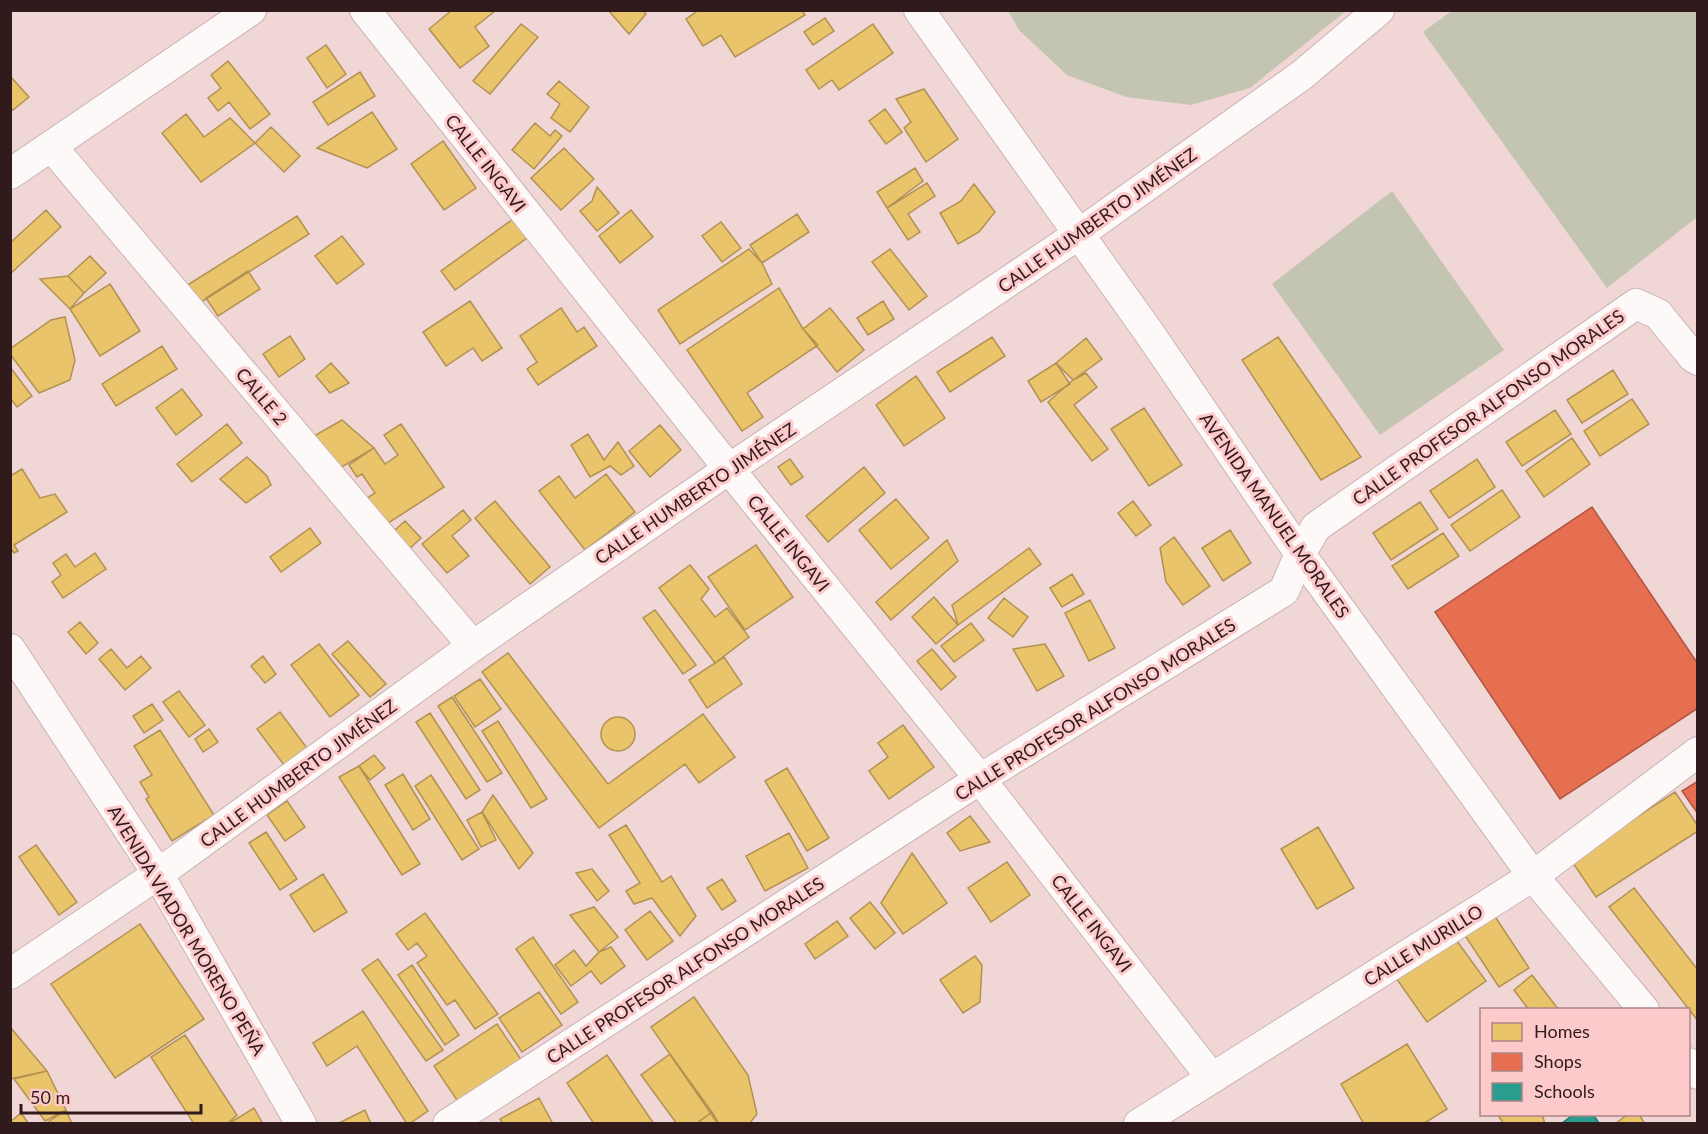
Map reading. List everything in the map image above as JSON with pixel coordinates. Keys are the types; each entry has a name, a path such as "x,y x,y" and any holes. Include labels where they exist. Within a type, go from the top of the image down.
{"street":[{"path":"10,174 251,10"},
{"name":"CALLE INGAVI","path":"365,10 729,469 980,779 1211,1077"},
{"name":"AVENIDA MANUEL MORALES","path":"919,10 1150,334 1300,554 1533,876 1642,1008"},
{"name":"CALLE HUMBERTO JIMÉNEZ","path":"10,974 158,874 472,646 729,469 1079,234 1302,75 1379,10"},
{"name":"CALLE 2","path":"51,146 472,646"},
{"name":"CALLE PROFESOR ALFONSO MORALES","path":"447,1124 980,779 1284,591 1300,554 1316,527 1636,304 1658,314 1693,357 1698,360"},
{"name":"AVENIDA VIADOR MORENO PEÑA","path":"10,649 158,874 301,1124"},
{"name":"CALLE MURILLO","path":"1139,1124 1533,876 1698,752"}],"green space":[{"path":"1453,10 1697,11 1697,217 1607,288 1423,32"},
{"path":"1008,11 1346,11 1250,88 1191,105 1126,97 1067,75 1019,30"},
{"path":"1392,191 1504,350 1380,435 1272,284"}],"building: Homes":[{"path":"452,10 495,11 475,27 489,46 460,68 429,29"},
{"path":"608,10 642,10 646,14 629,34"},
{"path":"699,10 802,10 805,15 735,57 721,35 703,46 686,19"},
{"path":"825,18 834,31 813,45 804,32"},
{"path":"521,24 538,37 490,94 473,81"},
{"path":"873,24 893,53 839,90 832,80 819,89 806,70"},
{"path":"326,45 346,74 327,88 307,58"},
{"path":"228,61 270,114 250,129 229,102 218,111 208,98 221,88 211,75"},
{"path":"360,72 375,96 328,125 313,102"},
{"path":"10,76 29,97 13,110 10,108"},
{"path":"559,81 589,107 570,132 551,118 560,104 547,94"},
{"path":"924,89 958,139 926,162 904,128 911,122 896,99"},
{"path":"885,109 902,132 886,144 869,121"},
{"path":"372,112 397,149 367,168 317,148"},
{"path":"186,114 204,137 230,118 255,143 201,182 162,133"},
{"path":"535,123 550,136 555,130 562,136 534,169 512,150"},
{"path":"271,127 300,156 284,172 255,143"},
{"path":"443,141 476,188 444,210 411,164"},
{"path":"564,148 594,179 561,210 531,178"},
{"path":"915,168 923,181 887,208 877,192"},
{"path":"927,183 935,196 908,214 920,232 908,240 887,208"},
{"path":"974,184 995,212 979,232 958,244 940,213 961,201"},
{"path":"597,187 619,213 597,231 580,211 592,201"},
{"path":"46,210 61,227 10,274 10,243"},
{"path":"631,210 653,237 620,263 599,236"},
{"path":"797,214 809,232 762,263 750,245"},
{"path":"297,216 309,234 198,304 186,286"},
{"path":"513,219 527,238 455,290 441,271"},
{"path":"721,222 741,248 722,262 702,236"},
{"path":"342,236 364,264 337,284 315,256"},
{"path":"749,249 762,263 772,284 680,344 658,310"},
{"path":"890,249 927,296 909,310 872,262"},
{"path":"90,256 106,273 84,293 68,276"},
{"path":"248,271 260,289 218,316 206,298"},
{"path":"68,276 84,293 70,309 40,279"},
{"path":"110,284 140,331 100,356 70,309"},
{"path":"779,288 803,329 818,345 747,393 763,417 742,431 687,350"},
{"path":"470,301 502,348 482,361 473,348 446,366 423,332"},
{"path":"883,301 894,319 868,335 857,318"},
{"path":"561,308 577,332 584,327 597,346 538,385 527,369 537,362 520,336"},
{"path":"830,308 864,350 837,372 803,329"},
{"path":"65,317 75,360 70,380 39,393 10,354 10,349 51,320"},
{"path":"290,336 305,359 279,377 263,354"},
{"path":"992,337 1005,356 950,392 937,372"},
{"path":"1278,337 1361,457 1321,480 1242,360"},
{"path":"1086,338 1102,359 1073,380 1056,363"},
{"path":"162,346 177,369 116,406 102,384"},
{"path":"331,363 349,383 330,393 316,376"},
{"path":"1056,363 1070,384 1041,402 1028,381"},
{"path":"10,367 32,396 17,407 10,398"},
{"path":"1613,370 1628,394 1582,423 1567,400"},
{"path":"1086,373 1097,387 1074,405 1108,449 1092,461 1048,402 1073,380"},
{"path":"916,376 945,418 904,446 876,405"},
{"path":"182,389 202,415 176,435 156,408"},
{"path":"1632,399 1649,424 1600,456 1584,431"},
{"path":"1144,408 1182,465 1149,486 1111,429"},
{"path":"1555,410 1571,434 1522,466 1506,442"},
{"path":"342,420 374,448 335,471 314,436"},
{"path":"227,424 242,443 192,482 177,464"},
{"path":"401,424 444,487 379,529 361,502 375,493 362,474 357,477 349,465 374,448 385,464 398,455 384,435"},
{"path":"660,425 681,450 650,477 629,451"},
{"path":"588,434 604,460 618,442 634,466 621,475 610,466 590,477 571,445"},
{"path":"1572,438 1590,464 1544,497 1526,471"},
{"path":"247,457 267,476 271,485 246,503 220,479"},
{"path":"790,459 803,477 791,485 778,467"},
{"path":"1477,459 1495,487 1449,518 1430,491"},
{"path":"864,467 885,493 828,542 806,516"},
{"path":"22,469 40,498 55,494 67,512 14,545 18,551 14,553 10,547 10,476"},
{"path":"606,474 635,512 585,550 539,491 559,476 575,498"},
{"path":"1502,490 1520,517 1470,551 1451,525"},
{"path":"896,499 929,538 891,569 859,530"},
{"path":"495,501 550,567 530,584 475,518"},
{"path":"1133,501 1151,525 1136,536 1118,513"},
{"path":"1420,502 1438,529 1391,560 1373,533"},
{"path":"463,510 471,520 452,536 469,556 447,573 422,544"},
{"path":"405,521 421,538 403,555 387,537"},
{"path":"310,528 321,543 281,572 270,557"},
{"path":"1230,530 1251,563 1223,581 1202,548"},
{"path":"1443,533 1459,556 1408,589 1392,566"},
{"path":"1174,537 1210,586 1183,605 1166,582 1160,548"},
{"path":"947,540 958,561 891,620 876,602"},
{"path":"756,545 793,597 745,630 708,577"},
{"path":"1029,548 1041,564 958,625 952,605"},
{"path":"95,553 106,569 63,598 52,582 61,575 53,563 66,554 75,567"},
{"path":"690,565 709,589 701,599 715,617 727,608 749,637 715,663 659,588"},
{"path":"1072,574 1084,594 1062,607 1050,588"},
{"path":"934,597 958,625 936,644 912,617"},
{"path":"1004,598 1028,617 1013,637 988,618"},
{"path":"1090,600 1115,648 1089,661 1065,613"},
{"path":"655,610 696,665 683,674 643,618"},
{"path":"80,622 98,643 86,654 68,632"},
{"path":"971,623 984,640 954,662 941,646"},
{"path":"348,641 386,684 370,697 332,654"},
{"path":"319,644 359,695 330,717 291,665"},
{"path":"1045,644 1064,676 1037,691 1013,649"},
{"path":"111,649 127,668 141,656 151,668 125,690 99,659"},
{"path":"932,649 956,677 941,690 917,661"},
{"path":"508,653 608,784 703,714 735,757 699,783 685,764 599,828 482,672"},
{"path":"263,656 276,674 265,683 251,666"},
{"path":"724,657 742,684 707,708 689,680"},
{"path":"480,679 501,709 475,727 454,696"},
{"path":"179,691 205,725 189,737 163,702"},
{"path":"452,697 502,773 487,782 438,706"},
{"path":"152,704 163,720 144,733 133,716"},
{"path":"280,712 307,748 284,765 257,729"},
{"path":"430,713 480,790 466,799 416,722"},
{"path":"618,717 630,722 635,734 630,746 618,751 606,746 601,734 606,722"},
{"path":"498,721 547,799 531,808 482,731"},
{"path":"903,725 934,767 889,799 869,771 888,757 878,743"},
{"path":"209,729 218,742 203,752 195,739"},
{"path":"160,730 214,815 172,841 146,799 149,797 140,782 152,775 134,746"},
{"path":"374,755 385,768 370,780 359,766"},
{"path":"359,766 420,864 402,875 339,777"},
{"path":"787,768 829,838 807,851 765,781"},
{"path":"403,774 430,819 413,830 385,785"},
{"path":"431,775 479,849 462,860 415,786"},
{"path":"1675,792 1698,826 1698,831 1596,897 1571,860"},
{"path":"493,795 533,853 519,869 482,812"},
{"path":"287,801 305,827 285,841 267,815"},
{"path":"482,812 496,840 481,847 467,820"},
{"path":"970,816 990,842 960,851 947,833"},
{"path":"626,825 662,882 671,876 696,916 680,936 652,898 634,904 626,891 640,883 609,835"},
{"path":"1318,827 1354,888 1317,909 1281,849"},
{"path":"266,832 297,879 280,890 249,843"},
{"path":"789,833 808,868 765,891 746,856"},
{"path":"36,845 77,902 59,915 19,857"},
{"path":"912,853 947,903 903,934 881,903"},
{"path":"1007,862 1030,895 991,922 968,888"},
{"path":"592,869 609,891 597,901 576,873"},
{"path":"323,874 347,912 314,932 290,895"},
{"path":"722,879 736,901 722,910 707,888"},
{"path":"1634,888 1698,970 1698,1021 1690,1008 1609,907"},
{"path":"870,902 895,933 875,949 850,918"},
{"path":"594,907 618,937 599,952 570,915"},
{"path":"650,911 673,941 647,960 625,930"},
{"path":"425,913 498,1014 475,1029 455,1000 447,1005 417,963 427,956 417,943 408,950 396,934"},
{"path":"1494,915 1529,968 1499,987 1464,934"},
{"path":"837,921 848,936 815,959 805,944"},
{"path":"140,924 204,1019 115,1078 51,984"},
{"path":"533,937 578,1002 561,1014 516,949"},
{"path":"1454,937 1486,981 1427,1022 1396,978"},
{"path":"611,947 625,966 601,984 591,971 571,986 555,965 574,950 586,966 599,952"},
{"path":"975,956 982,965 980,1002 963,1013 940,980"},
{"path":"378,959 443,1050 426,1061 362,970"},
{"path":"412,965 459,1035 445,1045 398,975"},
{"path":"1532,975 1557,1008 1528,1008 1514,990"},
{"path":"539,992 562,1025 522,1052 499,1018"},
{"path":"694,997 748,1075 757,1114 749,1124 718,1124 651,1027"},
{"path":"363,1011 428,1111 409,1124 357,1046 327,1066 313,1043"},
{"path":"497,1024 522,1061 459,1103 434,1066"},
{"path":"10,1027 47,1071 10,1079"},
{"path":"185,1035 237,1115 227,1124 194,1124 151,1057"},
{"path":"1407,1044 1447,1109 1423,1124 1364,1124 1341,1084"},
{"path":"670,1054 712,1112 696,1124 677,1124 641,1075"},
{"path":"607,1055 654,1124 594,1124 567,1083"},
{"path":"47,1071 66,1110 45,1121 14,1079"},
{"path":"539,1098 553,1124 503,1124 500,1119"},
{"path":"254,1108 263,1124 228,1124"},
{"path":"66,1110 72,1124 45,1124"},
{"path":"365,1110 371,1124 337,1124"},
{"path":"712,1112 719,1124 696,1124 701,1120"},
{"path":"21,1113 29,1124 10,1124 10,1122"},
{"path":"1498,1116 1543,1116 1545,1124 1504,1124"},
{"path":"1625,1116 1640,1116 1645,1124 1615,1124"}],"building: Shops":[{"path":"1592,507 1698,664 1698,708 1560,799 1435,612"},
{"path":"1698,781 1698,814 1682,791"}],"building: Schools":[{"path":"1571,1116 1594,1116 1599,1123 1561,1124"}]}
